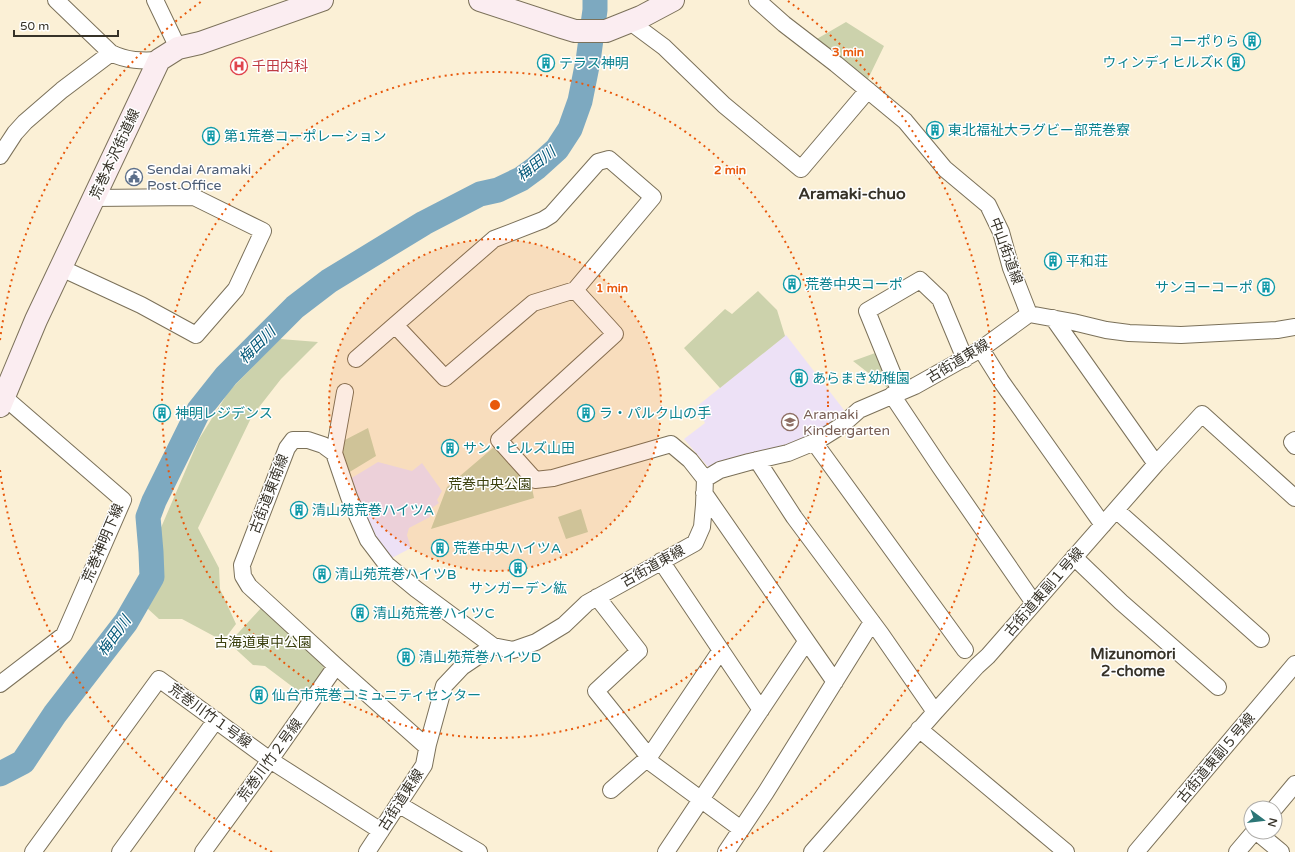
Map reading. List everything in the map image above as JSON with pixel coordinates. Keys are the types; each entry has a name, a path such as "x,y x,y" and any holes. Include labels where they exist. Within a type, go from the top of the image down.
{"street":[{"path":"56,0 111,52 120,58 132,60 159,60 178,48 208,40 322,0"},
{"path":"155,0 178,48"},
{"path":"480,0 537,20 576,31 606,31 673,0"},
{"name":"中山街道線","path":"757,0 784,24 905,121 945,169 988,205 1001,232 1011,268 1029,314"},
{"path":"629,21 664,47 724,105 801,169 868,90"},
{"path":"0,156 15,133 25,122 62,90 111,52"},
{"name":"荒巻本沢街道線","path":"2,402 36,320 62,268 159,60"},
{"path":"356,360 395,325 494,239 543,220 551,214 598,162 609,159 654,197 575,290 533,303 445,378 395,325"},
{"path":"62,268 141,305 196,335 236,289 263,231 194,197 94,198"},
{"path":"965,359 940,299 920,280 867,311 896,394 940,467 1034,602"},
{"path":"575,290 616,334 499,440 535,480 553,478 671,444 690,460 704,486 806,642 835,682"},
{"path":"1029,314 1106,330 1130,333 1181,335 1295,327"},
{"name":"古街道東線","path":"367,852 424,765 427,747 444,686 462,667 493,646 513,650 536,642 564,625 587,603 695,542 702,527 704,486 720,470 788,453 814,442 842,426 859,410 915,386 965,359 1029,314"},
{"path":"1053,318 1156,464"},
{"path":"981,349 1001,381 1103,525"},
{"path":"345,392 334,453 349,498 368,540 387,566 493,646"},
{"name":"荒巻神明下線","path":"0,684 64,635 123,500 2,402"},
{"name":"古街道東副１号線","path":"812,852 919,729 976,666 988,656 1156,464 1202,414 1295,498"},
{"name":"古街道東南線","path":"334,453 323,445 308,440 293,440 286,448 242,565 242,576 249,586 427,747"},
{"path":"1295,440 1292,442 1295,446"},
{"path":"814,442 965,650"},
{"path":"757,460 794,517 872,622 935,712"},
{"path":"1116,510 1261,639"},
{"path":"1074,557 1121,602 1218,687"},
{"path":"661,561 761,710"},
{"path":"597,597 639,651 596,692 648,758 701,800 741,829"},
{"path":"726,852 766,792 872,622"},
{"path":"666,852 806,642"},
{"path":"611,790 648,758 720,650"},
{"name":"古街道東副５号線","path":"1136,852 1295,664"},
{"name":"荒巻川竹２号線","path":"204,852 336,666"},
{"name":"荒巻川竹１号線","path":"33,852 159,679 270,760 381,831"},
{"path":"120,852 216,720"},
{"path":"919,729 1066,852"},
{"path":"1283,801 1293,792"},
{"path":"398,804 479,852"},
{"path":"1237,852 1248,840"},
{"path":"1266,840 1282,852"}],"shaded area":[{"path":"786,335 844,410 814,436 709,468 684,439 705,423 696,407"},
{"path":"378,462 412,471 422,463 442,491 437,500 439,503 429,510 430,517 409,528 407,535 411,548 390,559 369,533 350,479"}],"green space":[{"path":"846,22 884,46 867,81 815,40"},
{"path":"758,291 777,310 785,336 720,388 684,348 725,309 732,314"},
{"path":"280,339 318,342 281,379 252,416 198,528 219,568 220,589 236,624 223,641 182,619 159,619 147,608 164,578 160,530 199,439 229,391"},
{"path":"878,352 891,383 889,389 853,361"},
{"path":"368,428 376,456 348,473 338,448 341,442"},
{"name":"荒巻中央公園","path":"494,447 527,482 531,483 534,498 431,529 447,487"},
{"path":"581,509 588,532 566,539 558,517"},
{"name":"古海道東中公園","path":"262,607 323,663 324,671 306,697 265,666 253,665 229,643"}],"waterway":[{"name":"梅田川","path":"0,774 23,762 55,714 126,622 152,577 148,517 154,501 199,410 226,376 295,307 329,281 424,223 480,194 498,190 521,179 557,149 570,129 580,101 588,61 595,0"}],"place":[{"name":"コーポりら","path":"1252,41"},
{"name":"ウィンディヒルズK","path":"1236,62"},
{"name":"テラス神明","path":"546,63"},
{"name":"千田内科","path":"239,66"},
{"name":"東北福祉大ラグビー部荒巻寮","path":"935,130"},
{"name":"第1荒巻コーポレーション","path":"211,136"},
{"name":"Sendai Aramaki Post Office","path":"134,177"},
{"name":"平和荘","path":"1053,261"},
{"name":"荒巻中央コーポ","path":"792,284"},
{"name":"サンヨーコーポ","path":"1266,287"},
{"name":"あらまき幼稚園","path":"799,378"},
{"name":"神明レジデンス","path":"162,413"},
{"name":"ラ・パルク山の手","path":"586,413"},
{"name":"Aramaki Kindergarten","path":"790,422"},
{"name":"サン・ヒルズ山田","path":"450,448"},
{"name":"清山苑荒巻ハイツA","path":"299,510"},
{"name":"荒巻中央ハイツA","path":"440,548"},
{"name":"サンガーデン紘","path":"518,568"},
{"name":"清山苑荒巻ハイツB","path":"322,574"},
{"name":"清山苑荒巻ハイツC","path":"360,613"},
{"name":"清山苑荒巻ハイツD","path":"406,657"},
{"name":"仙台市荒巻コミュニティセンター","path":"259,695"}],"district":[{"name":"Aramaki-chuo","path":"852,194"},
{"name":"Mizunomori 2-chome","path":"1133,662"}]}
